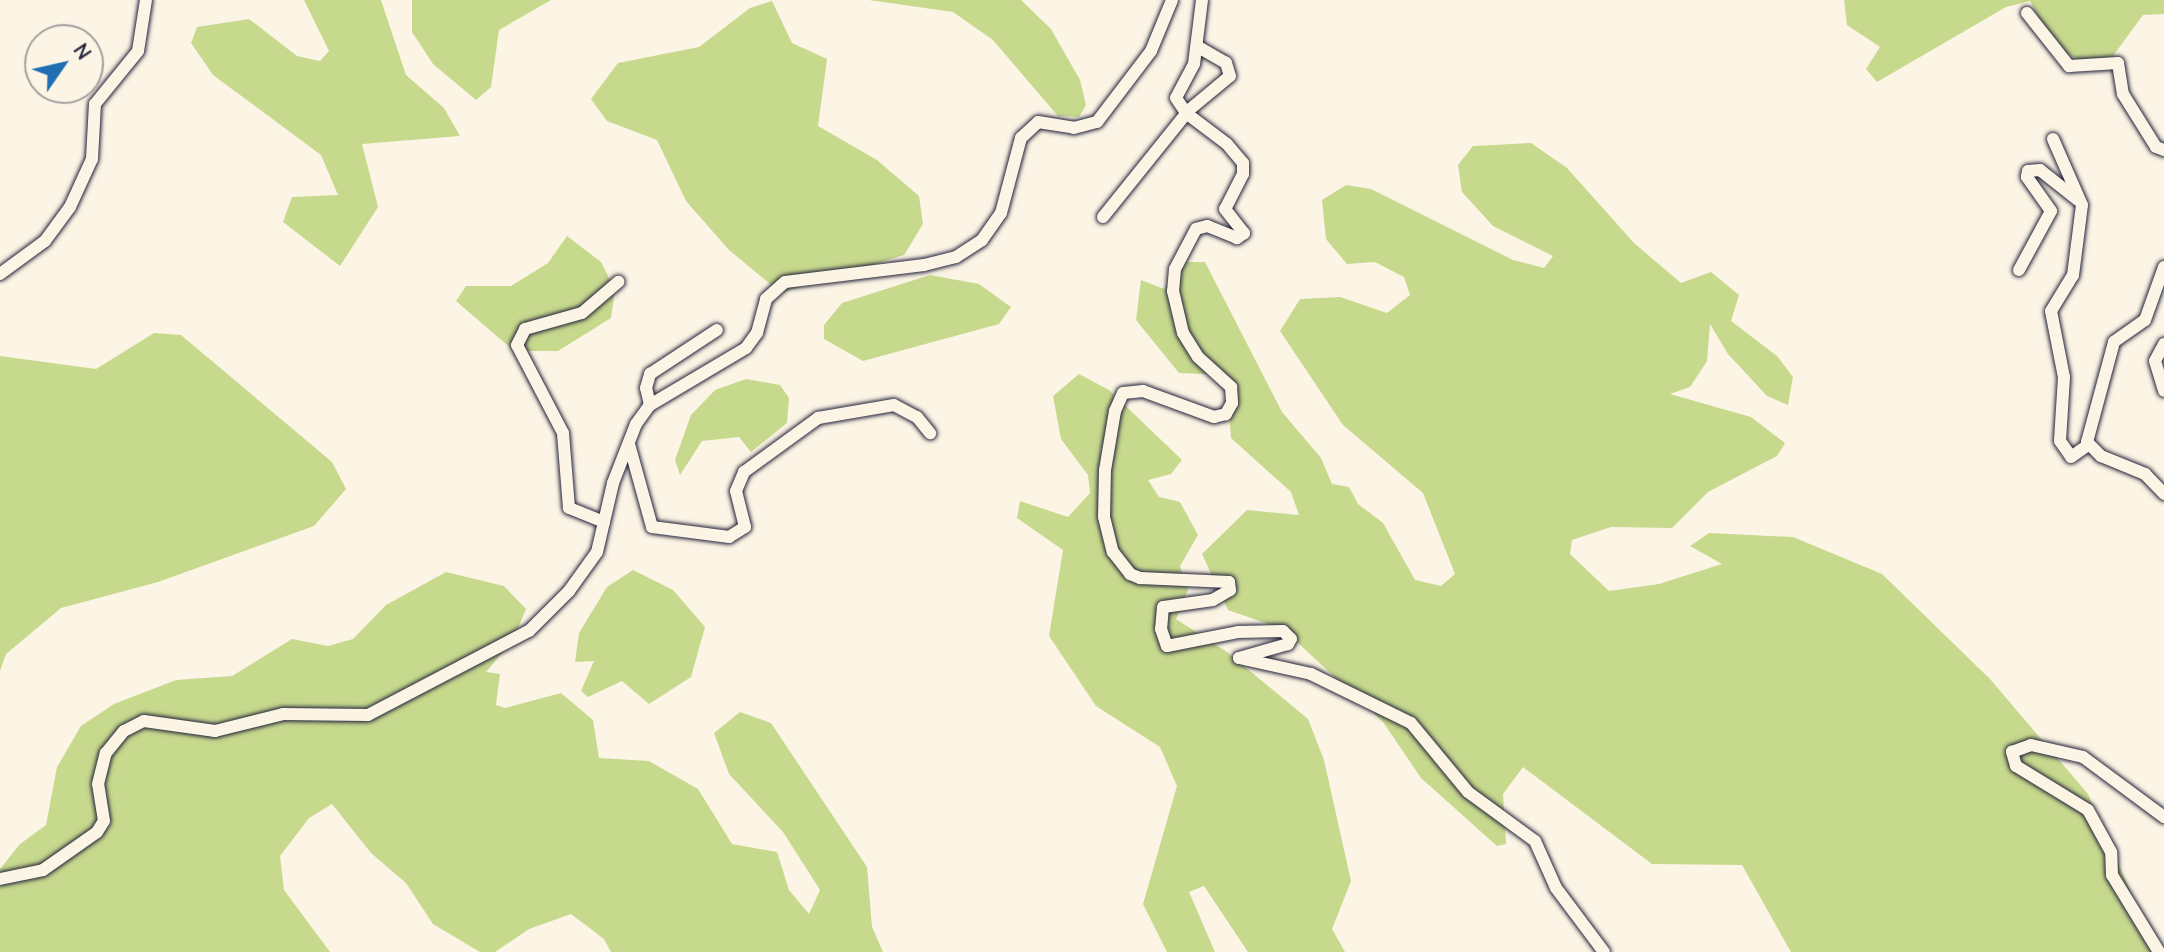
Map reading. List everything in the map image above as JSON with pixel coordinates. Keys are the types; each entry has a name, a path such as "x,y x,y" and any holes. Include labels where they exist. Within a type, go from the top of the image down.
{"street":[{"path":"0,274 45,241 70,207 92,159 95,104 138,51 146,0"},
{"path":"0,879 53,865 102,826 99,771 110,746 124,731 154,718 215,731 283,714 344,718 392,705 519,638 548,614 586,571 628,441 650,405 746,348 757,333 766,299 785,282 924,265 956,257 982,240 1001,213 1021,138 1038,122 1074,128 1097,122 1151,51 1172,0"},
{"path":"1202,0 1197,46 1176,98 1186,113 1227,144 1243,163 1243,174 1225,209 1244,233 1237,238 1207,226 1196,229 1175,269 1173,291 1183,333 1198,357 1231,387 1232,403 1226,414 1214,417 1143,391 1123,393 1115,411 1105,470 1104,517 1113,552 1130,574 1140,578 1229,582 1228,593 1213,600 1163,607 1161,629 1167,646 1238,632 1281,630 1290,638 1288,644 1239,658 1311,674 1411,723 1468,792 1535,841 1556,888 1604,952"},
{"path":"2027,13 2069,66 2118,63 2123,94 2156,147 2164,150"},
{"path":"1103,217 1186,113 1230,76 1226,63 1197,46"},
{"path":"2053,139 2081,201 2073,275 2051,316 2064,377 2060,447 2071,457 2088,445 2114,342 2145,320 2164,267"},
{"path":"2019,270 2051,211 2029,181 2028,171 2040,170 2081,201"},
{"path":"604,522 569,508 563,433 517,345 525,329 582,313 618,282"},
{"path":"650,405 646,388 650,374 717,330"},
{"path":"2164,344 2155,361 2164,391"},
{"path":"628,441 652,527 729,537 745,527 736,491 744,472 818,418 894,405 917,417 930,433"},
{"path":"2088,445 2113,462 2145,474 2164,494"},
{"path":"2159,952 2112,875 2111,852 2088,810 2016,766 2012,752 2031,745 2083,757 2164,817"}],"green space":[{"path":"304,0 381,0 406,75 444,108 460,136 362,144 378,207 340,266 283,222 292,197 338,195 321,155 213,75 191,43 197,27 249,19 297,56 320,61 329,51"},
{"path":"412,0 551,0 499,30 491,87 476,100 433,64 412,32"},
{"path":"869,0 1021,0 1051,29 1080,80 1086,105 1079,117 1058,116 993,40 953,12"},
{"path":"1844,0 2164,0 2164,14 2143,15 2110,60 2088,63 2055,49 2030,1 2006,7 1877,82 1866,69 1880,47 1847,25"},
{"path":"772,1 792,43 827,59 818,126 877,160 919,196 923,224 904,255 781,293 729,250 686,201 657,140 607,121 591,99 618,63 699,47 750,8"},
{"path":"1531,143 1567,168 1634,243 1681,283 1711,272 1739,295 1731,321 1777,356 1793,377 1788,405 1767,396 1728,354 1710,324 1707,361 1690,387 1670,394 1751,417 1785,443 1777,456 1708,492 1672,528 1611,527 1572,540 1570,554 1609,591 1659,584 1722,564 1690,546 1709,533 1793,537 1882,574 1990,679 2088,794 2157,952 1791,952 1742,865 1652,864 1523,767 1503,794 1506,844 1497,846 1421,778 1383,722 1283,629 1228,610 1202,554 1247,510 1299,515 1291,492 1231,438 1226,375 1179,373 1136,320 1141,280 1164,289 1185,262 1205,262 1282,412 1321,458 1332,484 1349,487 1358,504 1383,523 1415,580 1441,586 1455,574 1423,493 1343,425 1280,331 1300,299 1340,297 1387,313 1410,295 1404,277 1375,262 1347,264 1326,239 1322,200 1346,185 1371,189 1513,260 1544,268 1553,256 1493,226 1462,192 1458,165 1473,146"},
{"path":"567,236 601,262 615,290 611,318 558,351 514,351 456,301 466,286 511,286 548,263"},
{"path":"930,275 979,284 1011,307 999,324 863,361 824,339 824,325 842,303"},
{"path":"154,333 181,335 332,462 346,489 314,526 158,582 61,608 6,654 0,671 0,356 96,369"},
{"path":"1079,374 1109,390 1182,460 1171,474 1148,480 1159,497 1180,502 1198,535 1180,566 1188,590 1176,619 1227,652 1308,719 1324,760 1351,881 1332,929 1345,952 1248,952 1204,886 1189,892 1215,952 1167,952 1143,904 1177,786 1160,747 1096,706 1049,636 1063,550 1017,518 1020,501 1068,517 1090,493 1088,475 1061,439 1053,396"},
{"path":"746,379 780,385 789,398 787,423 751,452 739,437 702,441 680,475 675,460 691,415 715,390"},
{"path":"633,570 673,590 705,627 691,677 649,704 622,681 588,697 581,691 594,661 575,662 579,633 607,587"},
{"path":"446,572 504,586 526,609 513,640 486,672 500,674 496,705 505,708 561,693 593,720 599,758 649,761 698,789 732,844 777,852 789,890 809,914 820,890 783,832 729,774 714,733 740,712 771,723 867,867 872,927 883,952 611,952 604,939 571,914 529,929 495,952 480,952 433,924 406,883 371,853 332,804 309,818 280,856 284,890 330,952 0,952 0,869 20,844 46,825 57,767 81,726 114,704 176,680 232,676 292,639 328,646 353,639 386,605"}]}
